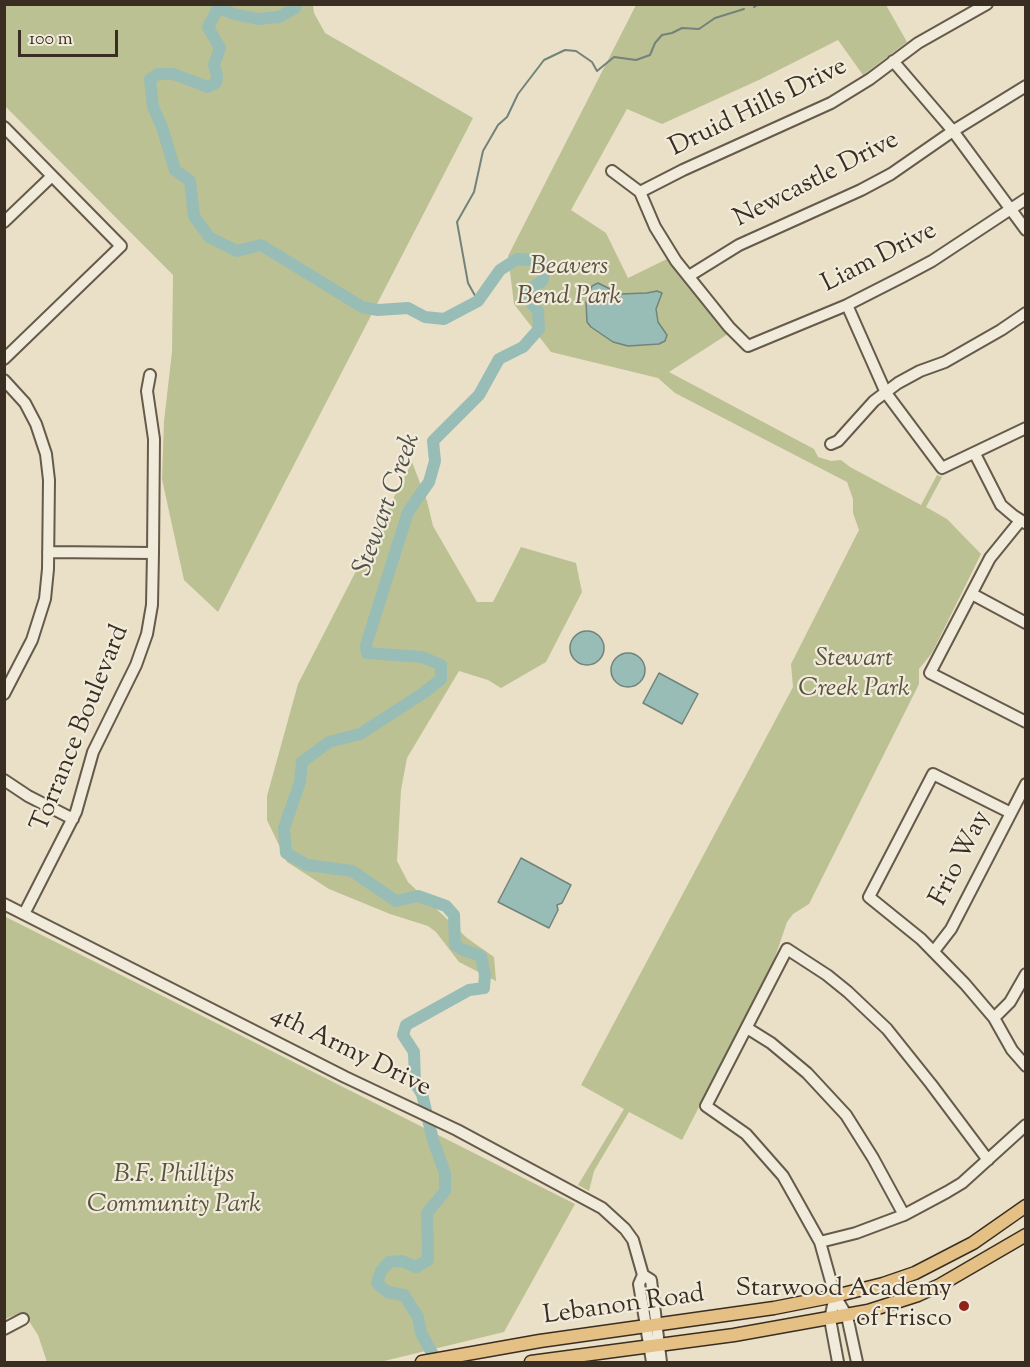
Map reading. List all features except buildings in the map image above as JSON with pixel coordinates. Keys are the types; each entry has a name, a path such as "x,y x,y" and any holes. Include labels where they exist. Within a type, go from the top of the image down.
{"main road":[{"name":"Lebanon Road","path":"422,1362 504,1347 774,1308 883,1284 915,1273 989,1233 1026,1206"},
{"path":"989,1233 1000,1251"},
{"name":"Lebanon Road","path":"531,1362 734,1335 847,1316 918,1295 940,1285 1026,1235"}],"street":[{"name":"Druid Hills Drive","path":"640,192 831,103 870,79 918,43 987,4"},
{"path":"893,61 953,131 1026,230"},
{"name":"Newcastle Drive","path":"689,276 739,245 861,190 891,174 953,131 1026,86"},
{"path":"4,127 121,246 4,359"},
{"path":"612,171 640,192 665,244 689,276"},
{"path":"4,222 52,176"},
{"name":"Liam Drive","path":"689,276 729,327 748,346 847,304 932,261 1026,199"},
{"path":"847,304 886,393 942,468 1026,428"},
{"path":"831,444 838,441 874,401 898,383 920,371 945,362 1026,313"},
{"name":"Torrance Boulevard","path":"24,914 73,819 82,797 95,747 134,671 144,644 152,605 154,439 147,391 150,375"},
{"path":"4,380 29,411 44,446 49,480 48,579 40,618 4,694"},
{"path":"975,454 997,498 1007,510 1023,522 996,548 930,673 1026,722"},
{"path":"48,552 153,553"},
{"path":"972,594 1026,623"},
{"path":"1011,813 933,774 869,897 934,951 994,1018 1012,1050 1026,1066"},
{"path":"4,780 28,796 73,819"},
{"name":"Frio Way","path":"934,951 951,928 1026,784"},
{"name":"4th Army Drive","path":"8,905 498,1152 611,1215 633,1240 643,1275 651,1280 650,1325 654,1346 661,1362"},
{"path":"857,1362 847,1316 835,1296 820,1242 787,1184 746,1134 706,1106 787,949 848,992 887,1029 988,1160"},
{"path":"994,1018 1010,1002 1026,974"},
{"path":"747,1028 771,1043 807,1073 846,1115 904,1215"},
{"path":"820,1242 856,1233 904,1215 947,1192 988,1160 1026,1125"},
{"path":"835,1296 830,1319 838,1362"},
{"path":"4,1329 23,1319"},
{"name":"4th Army Drive","path":"652,1362 654,1346"}],"green space":[{"path":"4,5 313,5 314,13 325,33 473,118 218,612 184,580 162,479 164,421 172,352 173,275 5,106"},
{"name":"Stewart Creek Park","path":"636,5 886,5 907,42 863,75 838,40 761,79 662,124 627,109 571,210 606,233 628,278 667,259 728,334 669,372 814,449 818,457 831,461 841,460 921,505 937,475 942,477 926,507 947,519 981,554 932,653 919,669 919,684 809,904 793,914 787,922 773,963 682,1140 629,1112 594,1171 589,1191 578,1185 624,1109 581,1085 793,687 791,664 859,530 847,482 675,393 658,378 551,352 514,304 508,256"},
{"path":"412,462 427,501 433,526 477,602 493,602 521,547 576,563 582,592 546,662 501,688 488,680 459,671 407,758 401,790 397,861 408,882 467,938 494,957 496,981 459,962 436,932 428,926 390,914 329,889 287,862 267,820 267,796 298,684"},
{"name":"B.F. Phillips Community Park","path":"4,916 575,1204 504,1332 380,1362 47,1362 38,1335 23,1312 5,1319"}],"water":[{"path":"598,283 620,294 657,291 662,293 656,309 658,322 667,335 665,341 659,344 628,346 613,342 591,327 587,322 586,302 592,286"},
{"path":"587,631 599,636 604,648 599,660 587,665 575,660 570,648 575,636"},
{"path":"628,653 640,658 645,670 640,682 628,687 616,682 611,670 616,658"},
{"path":"659,673 698,694 682,724 643,703"},
{"path":"521,858 571,885 562,903 557,905 558,910 549,928 498,902"}],"waterway":[{"name":"Stewart Creek","path":"296,4 295,8 279,17 258,19 218,8 208,27 220,48 214,65 216,83 208,87 173,74 158,74 150,79 153,107 162,127 175,170 190,181 194,216 209,237 237,251 261,245 362,307 378,310 408,308 425,317 444,319 478,301 500,270 517,259 541,261 546,268 542,281 529,290 529,300 538,311 539,329 523,347 499,359 479,395 433,441 435,461 429,482 408,512 366,645 367,653 422,657 441,665 441,679 360,734 329,742 302,762 300,782 284,828 286,853 307,865 352,871 396,901 418,896 446,906 454,915 455,945 481,956 485,975 484,988 469,990 406,1025 403,1035 414,1052 415,1083 422,1094 433,1140 445,1173 445,1191 427,1213 428,1260 416,1267 402,1261 389,1262 381,1271 377,1283 387,1292 404,1295 418,1317 421,1333 437,1362"},
{"path":"754,7 759,4"},
{"path":"478,301 468,283 457,222 474,192 483,151 498,125 507,117 518,94 544,60 565,50 576,51 592,62 597,71 614,57 636,60 650,55 655,43 662,35 682,28 699,29 715,18 744,9"}],"place":[{"name":"Starwood Academy of Frisco","path":"964,1306"}],"park label":[{"name":"Beavers Bend Park","path":"569,284"}]}
